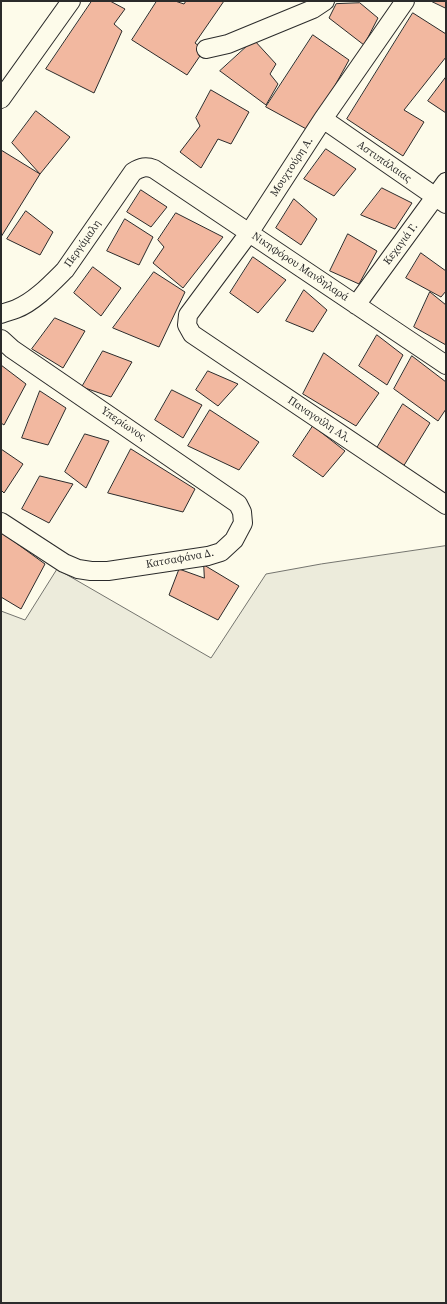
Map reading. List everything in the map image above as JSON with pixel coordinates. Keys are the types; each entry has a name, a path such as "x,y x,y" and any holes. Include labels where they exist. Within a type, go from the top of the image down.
{"street":[{"path":"1,99 71,1"},
{"path":"206,49 228,44 313,9 325,1"},
{"name":"Μουχτούρη Α.","path":"192,334 187,325 188,315 249,233 400,3"},
{"name":"Αστυπάλαιας","path":"323,120 441,201"},
{"name":"Περγάμαλη","path":"1,314 17,309 38,296 65,270 133,172 144,167 154,169"},
{"name":"Νικηφόρου Μανδηλαρά","path":"154,169 446,365"},
{"name":"Κεχαγιά Γ.","path":"356,305 441,201 446,182"},
{"name":"Παναγούλη Αλ.","path":"192,334 446,505"},
{"name":"Υπερίωνος","path":"1,339 12,349 238,504 242,512"},
{"name":"Κατσαφάνα Δ.","path":"1,522 64,563 78,569 108,571 208,556 221,552 234,540 242,523 242,512"}],"shaded area":[{"path":"446,546 446,1303 1,1303 1,611 25,620 57,569 211,658 266,574 321,564"}],"building":[{"path":"92,1 110,1 125,9 114,24 122,31 94,93 46,69"},
{"path":"157,1 175,1 184,4 186,1 224,1 195,43 204,50 187,75 132,40"},
{"path":"431,1 446,1 446,8"},
{"path":"360,3 378,18 364,45 329,18 336,4"},
{"path":"413,13 446,34 446,57 404,110 424,122 403,156 347,119"},
{"path":"313,35 349,60 310,131 266,107"},
{"path":"254,40 276,64 270,74 278,84 266,105 220,71"},
{"path":"446,77 446,113 428,101"},
{"path":"211,90 249,112 231,144 218,139 201,168 180,152 200,126 196,118"},
{"path":"36,111 70,137 40,174 12,143"},
{"path":"326,149 356,169 334,196 304,179"},
{"path":"1,150 40,174 1,237"},
{"path":"382,188 412,203 395,229 361,215"},
{"path":"141,190 167,207 151,227 127,212"},
{"path":"294,199 317,219 301,245 276,228"},
{"path":"26,211 53,232 40,255 7,239"},
{"path":"176,213 223,237 183,288 153,263 164,247 158,240"},
{"path":"125,219 153,237 139,265 107,251"},
{"path":"348,234 377,251 359,284 330,271"},
{"path":"421,253 446,271 446,291 441,297 406,278"},
{"path":"253,257 286,280 258,313 230,293"},
{"path":"93,267 121,288 101,316 74,293"},
{"path":"154,272 185,292 159,347 113,328"},
{"path":"304,290 327,310 313,332 286,321"},
{"path":"430,292 446,305 446,345 414,327"},
{"path":"55,318 85,331 63,368 32,349"},
{"path":"377,335 403,355 387,385 359,366"},
{"path":"103,351 132,362 111,397 82,387"},
{"path":"324,353 379,393 356,426 303,394"},
{"path":"412,356 446,382 446,409 438,421 394,389"},
{"path":"1,365 26,384 4,425 1,423"},
{"path":"208,371 238,384 218,406 196,390"},
{"path":"172,390 202,405 183,438 155,420"},
{"path":"40,391 66,408 48,445 22,438"},
{"path":"403,404 430,423 403,467 377,448"},
{"path":"210,410 259,442 239,470 188,446"},
{"path":"313,426 345,451 323,477 293,456"},
{"path":"85,434 109,441 86,488 65,472"},
{"path":"1,449 23,464 4,493 1,490"},
{"path":"131,449 195,489 183,512 108,493"},
{"path":"40,476 73,484 49,523 22,509"},
{"path":"1,532 45,564 21,609 1,597"},
{"path":"204,565 239,586 218,620 169,595 179,569 204,578"}]}
